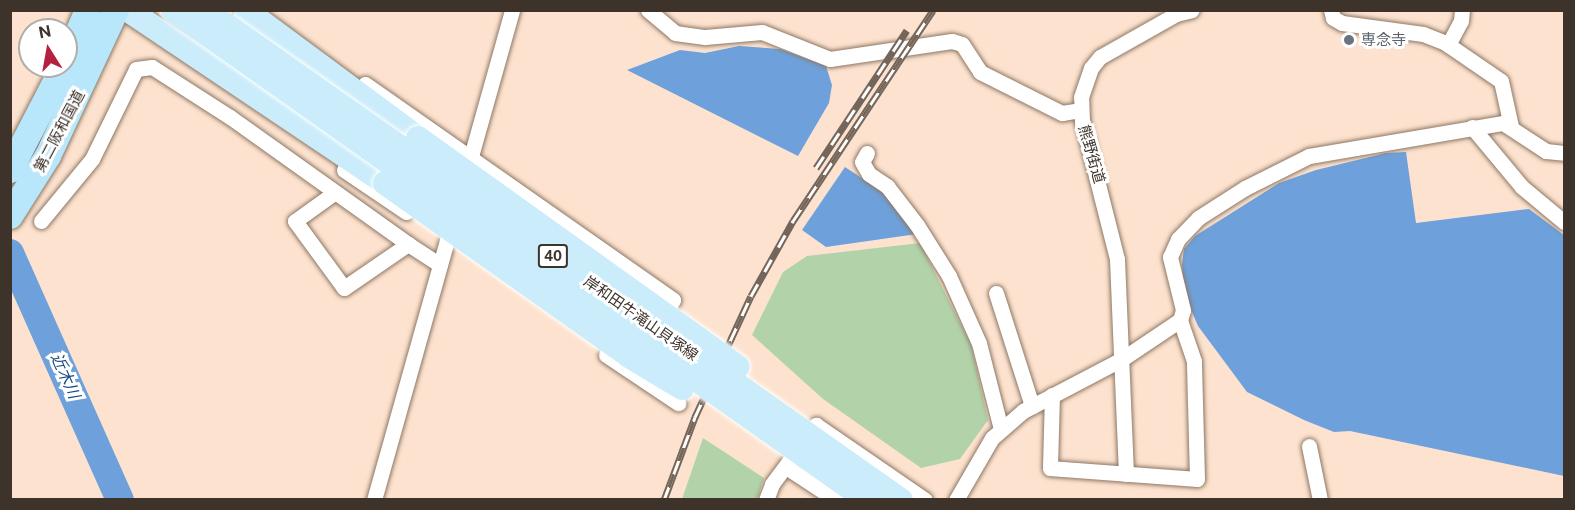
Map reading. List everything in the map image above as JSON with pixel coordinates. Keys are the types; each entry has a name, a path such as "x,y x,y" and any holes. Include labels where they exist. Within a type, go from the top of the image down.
{"highway":[{"name":"第二阪和国道","path":"78,33 88,10"},
{"name":"第二阪和国道","path":"10,170 38,149 116,10"},
{"name":"第二阪和国道","path":"10,216 38,149 61,78"}],"main road":[{"path":"128,10 385,183 628,356 800,454"},
{"name":"岸和田牛滝山貝塚線","path":"173,10 867,500"},
{"name":"岸和田牛滝山貝塚線","path":"206,10 800,454 901,500"},
{"path":"245,10 418,138 729,361 788,409 800,454"}],"street":[{"path":"245,10 300,38 673,300 630,372"},
{"path":"374,500 512,10"},
{"path":"648,10 675,33 705,37 762,32 830,59 952,41 962,44 980,72 1062,113 1080,110"},
{"name":"熊野街道","path":"1126,474 1117,259 1080,110 1084,84 1100,57 1176,12 1192,10"},
{"path":"1331,10 1333,18 1342,23 1423,34 1448,45 1501,81 1511,126"},
{"path":"1448,45 1461,21 1462,10"},
{"path":"184,49 281,126 447,240 678,404"},
{"path":"41,221 92,159 136,69 152,67 211,105 440,265"},
{"path":"1052,395 1050,468 1197,479 1194,361 1180,320 1183,310 1170,257 1178,239 1198,218 1245,188 1309,156 1472,127 1503,123 1511,126 1546,151 1564,153"},
{"path":"1472,127 1522,187 1564,222"},
{"path":"867,153 862,162 868,174 887,186 949,276 979,343 1001,429"},
{"path":"334,193 296,221 344,288 408,244"},
{"path":"996,293 1032,406"},
{"path":"956,500 992,438 1001,429 1032,406 1122,359 1180,320"},
{"path":"766,500 772,483 800,454 816,425 925,500"},
{"path":"1309,446 1320,500"},
{"path":"800,454 836,500"}],"green space":[{"path":"920,243 971,345 988,420 960,459 921,468 823,399 752,335 783,272 807,256"},
{"path":"703,438 764,478 757,499 682,499"}],"water":[{"path":"739,46 780,49 826,66 832,85 829,103 798,156 627,70 680,50 705,53"},
{"path":"1406,152 1416,223 1529,209 1564,235 1564,476 1350,431 1334,432 1304,420 1247,392 1198,326 1184,293 1182,264 1184,249 1195,236 1279,183 1316,170 1386,153"},
{"path":"845,167 880,190 917,234 826,247 802,230"}],"waterway":[{"name":"近木川","path":"10,253 120,500"}],"railway":[{"path":"664,500 695,417 751,296 793,221 933,10"},
{"path":"816,168 907,30"}],"place":[{"name":"専念寺","path":"1349,40"}]}
